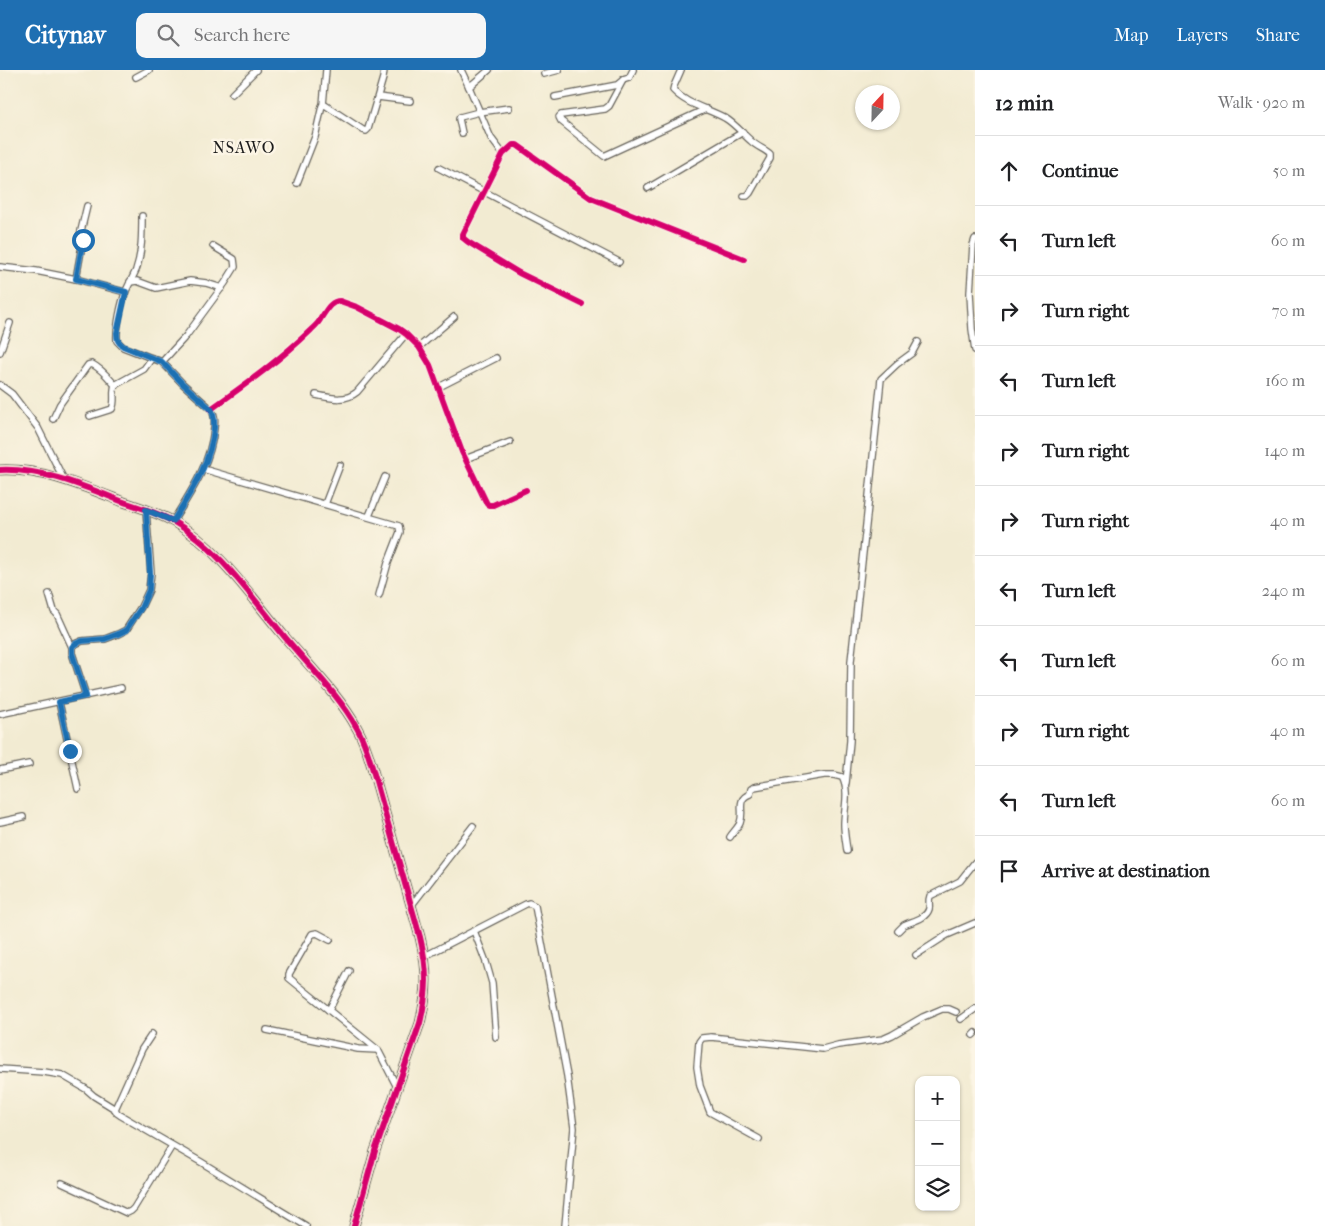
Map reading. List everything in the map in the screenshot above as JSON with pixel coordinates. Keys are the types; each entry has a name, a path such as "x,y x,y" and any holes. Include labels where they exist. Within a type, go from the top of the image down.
{"street":[{"path":"136,77 149,70"},
{"path":"232,94 256,70"},
{"path":"297,183 314,141 323,105 326,70"},
{"path":"323,105 363,130 368,130 371,125 384,70"},
{"path":"461,70 491,138 503,154"},
{"path":"469,87 489,70"},
{"path":"544,74 558,70"},
{"path":"555,97 617,85 623,80 630,78 633,70"},
{"path":"681,70 673,90 686,102 726,118 743,132 750,141 771,156 750,193 744,196"},
{"path":"623,80 609,106 561,115 559,117 561,121 604,156 706,109"},
{"path":"378,97 410,101"},
{"path":"462,133 460,117 509,108"},
{"path":"648,188 743,132"},
{"path":"582,304 519,273 463,238 463,234 503,154 513,145 517,145 591,198 744,259"},
{"path":"439,168 619,262"},
{"path":"76,279 83,240 80,235 87,206"},
{"path":"142,216 140,250 136,270 126,292 118,326 117,341 123,346 162,362 214,412 215,419 211,448 203,469 173,521"},
{"path":"975,239 970,293 975,350"},
{"path":"162,362 186,336 234,270 235,261 232,257 213,246"},
{"path":"0,267 36,271 126,292"},
{"path":"130,282 137,281 156,288 190,281 222,288"},
{"path":"211,409 274,363 311,330 325,311 337,300 345,302 406,334 419,347 430,365 465,459 488,505 493,505 526,490"},
{"path":"419,347 454,317"},
{"path":"0,352 10,323"},
{"path":"316,395 344,399 352,396 406,334"},
{"path":"847,852 844,833 850,741 851,661 881,379 912,353 918,342"},
{"path":"114,385 144,369 152,358"},
{"path":"439,387 496,358"},
{"path":"53,419 60,404 88,365 92,364 104,372 114,385 114,406 112,409 90,416"},
{"path":"0,384 12,394 38,428 64,480"},
{"path":"465,459 510,442"},
{"path":"325,504 340,465"},
{"path":"203,469 398,525 400,530 379,595"},
{"path":"0,470 28,471 64,480 173,521 196,538 214,554 253,597 351,717 364,741 425,956 426,981 420,1023 375,1151 354,1226"},
{"path":"369,516 385,477"},
{"path":"72,647 82,641 105,639 126,630 141,608 149,590 150,573 146,510"},
{"path":"49,594 54,611 72,647 72,653 86,696"},
{"path":"0,714 120,688"},
{"path":"59,702 78,789"},
{"path":"0,770 29,764"},
{"path":"730,837 741,822 744,796 750,794 751,789 754,787 824,775 842,777 846,783"},
{"path":"0,822 23,817"},
{"path":"411,906 473,826"},
{"path":"898,931 904,925 916,921 926,914 929,910 928,899 930,896 960,881 975,862"},
{"path":"425,956 526,904 533,904 536,909 567,1076 574,1128 565,1226"},
{"path":"916,954 947,935 975,923"},
{"path":"474,931 492,983 496,1037"},
{"path":"330,940 317,933 313,933 289,974 289,978 378,1050 397,1087"},
{"path":"330,1010 349,971"},
{"path":"759,1139 710,1112 700,1086 697,1067 699,1042 702,1038 711,1037 823,1049 883,1039 923,1017 949,1008 956,1012"},
{"path":"961,1019 975,1009"},
{"path":"267,1030 358,1049 378,1050"},
{"path":"115,1109 142,1050 152,1034"},
{"path":"0,1069 62,1075 86,1089 115,1109 120,1115 306,1226"},
{"path":"62,1183 129,1213 134,1208 172,1146"}],"cycle path":[{"path":"582,304 519,273 463,238 463,234 503,154 513,145 517,145 591,198 744,259"},
{"path":"211,409 250,381 299,341 317,324 331,305 340,301 357,307 399,329 419,347 430,365 462,452 487,504 493,505 526,490"},
{"path":"0,470 31,472 62,479 161,515 190,533 234,574 332,692 350,716 362,737 420,937 426,980 420,1023 375,1151 354,1226"}],"district":[{"name":"NSAWO","path":"244,147"}],"route":[{"path":"70,751 59,702 86,696 71,649 73,645 82,641 105,639 118,634 126,630 133,621 149,590 150,573 146,510 173,521 203,469 211,448 215,419 214,412 206,403 183,384 162,362 123,346 118,342 117,333 126,292 86,280 76,279 83,240"}]}
